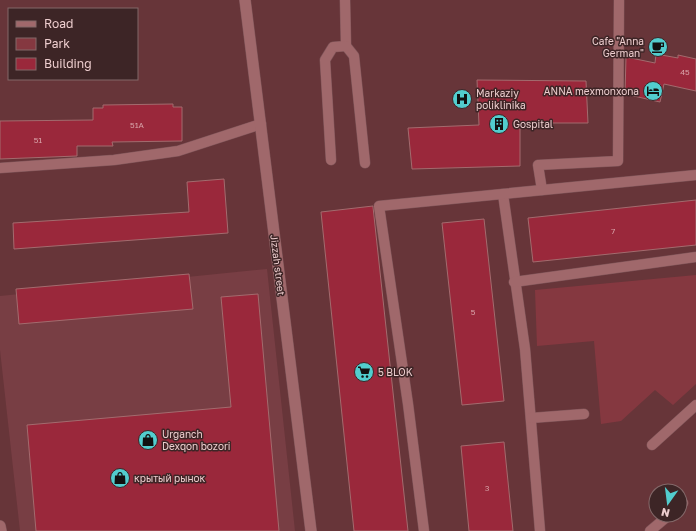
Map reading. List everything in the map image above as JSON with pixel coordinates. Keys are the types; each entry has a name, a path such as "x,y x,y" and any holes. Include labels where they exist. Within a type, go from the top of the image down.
{"street":[{"name":"Jizzah street","path":"245,0 311,531"},
{"path":"0,526 1,531"}],"lane":[{"path":"346,0 346,46 354,56 365,163"},
{"path":"542,190 538,165 618,161 619,0"},
{"path":"331,160 325,60 333,47 346,46"},
{"path":"0,168 114,160 178,151 261,124"},
{"path":"424,531 408,404 379,206 696,175"},
{"path":"503,194 514,282 525,349 540,531"},
{"path":"514,282 696,257"},
{"path":"652,445 696,405"},
{"path":"531,418 584,414"},
{"path":"650,531 660,523"}],"shaded area":[{"name":"Urganch Dexqon bozori","path":"267,269 295,531 20,531 0,350 0,296"}],"green space":[{"path":"696,275 696,384 673,405 655,390 621,421 601,424 594,341 537,346 535,290"}],"building":[{"path":"656,54 678,58 678,55 696,59 696,91 664,84 660,102 625,94 626,57 655,63"},
{"name":"Gospital","path":"477,80 586,81 588,123 520,123 520,166 412,169 408,128 479,125"},
{"path":"173,104 173,107 182,107 182,141 112,142 113,146 77,146 77,156 0,159 0,121 93,120 93,108 103,108 103,105"},
{"path":"224,179 228,233 14,249 13,223 189,212 187,182"},
{"path":"696,200 696,245 533,262 528,218"},
{"name":"5 BLOK","path":"373,206 408,531 354,531 321,212"},
{"path":"484,219 504,401 462,405 442,223"},
{"path":"189,274 193,309 19,324 16,289"},
{"name":"крытый рынок","path":"258,294 279,531 36,531 27,425 231,407 221,297"},
{"path":"504,442 513,531 469,531 461,446"}],"place":[{"name":"Cafe \"Anna German\"","path":"658,47"},
{"name":"ANNA mexmonxona","path":"653,91"},
{"name":"Markaziy poliklinika","path":"462,99"},
{"name":"Gospital","path":"499,124"},
{"name":"5 BLOK","path":"364,372"},
{"name":"Urganch Dexqon bozori","path":"148,440"},
{"name":"крытый рынок","path":"120,478"}]}
